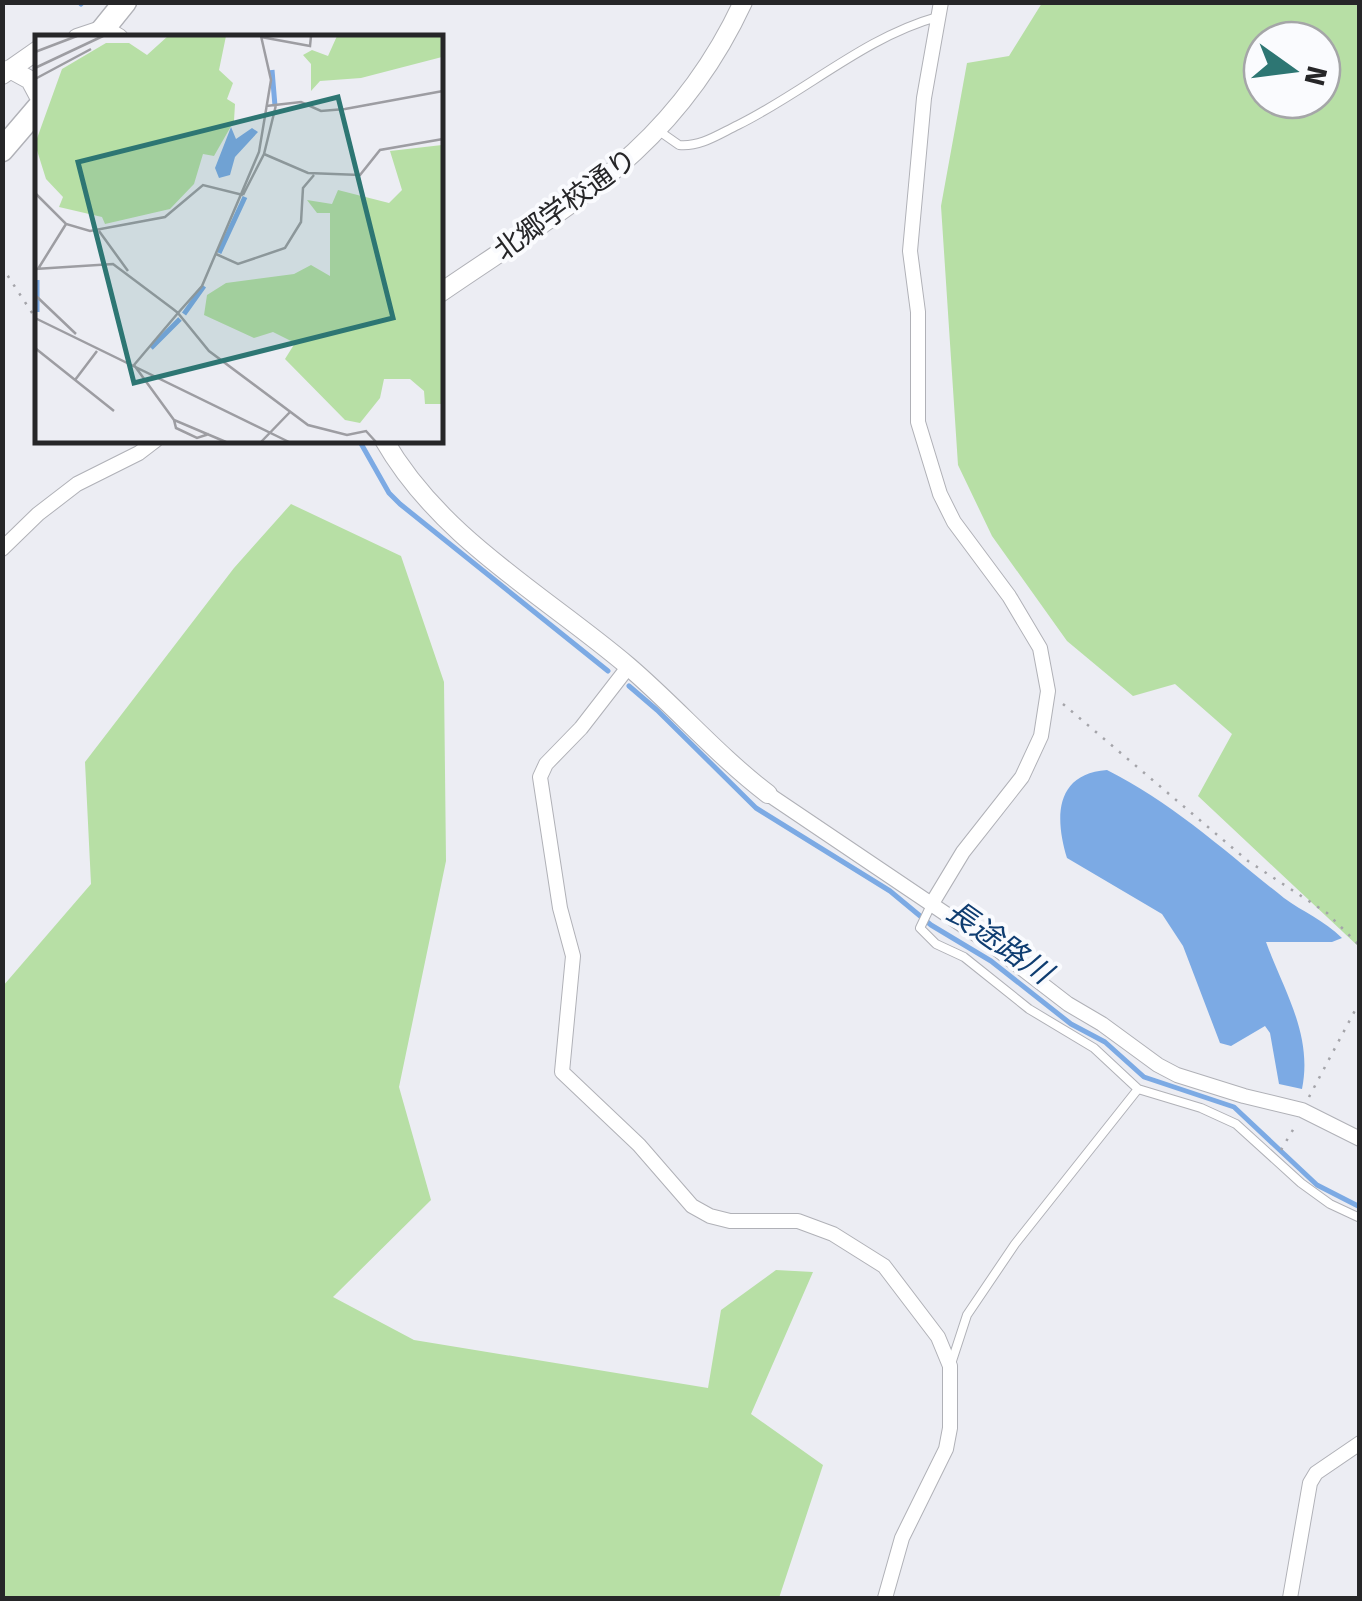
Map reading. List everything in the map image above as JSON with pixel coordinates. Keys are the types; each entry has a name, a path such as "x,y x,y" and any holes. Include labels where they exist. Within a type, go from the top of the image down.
{"highway":[{"path":"106,34 125,2"},
{"path":"2,150 35,112"}],"street":[{"name":"北郷学校通り","path":"442,292 608,177 660,131 705,73 744,2"},
{"path":"930,905 963,852 1022,777 1041,736 1048,691 1040,648 1009,596 954,522 940,494 918,422 918,312 910,251 924,98 939,10"},
{"path":"6,72 35,52"},
{"path":"6,72 30,80 35,89"},
{"path":"2,550 76,484 153,442"},
{"path":"385,442 404,476 433,508 629,666 768,794 1158,1065 1244,1096 1302,1110 1360,1139"},
{"path":"629,666 546,764 540,777 560,908 573,956 562,1072 639,1146 692,1206 730,1221 812,1224 884,1266 938,1337 950,1366 946,1449 902,1538 885,1598"},
{"path":"1290,1598 1310,1483 1316,1473 1360,1442"}],"lane":[{"path":"660,131 680,145 704,142 770,109 939,10"},
{"path":"930,905 920,928 924,934 964,958 1049,1022 1094,1048 1138,1089 1236,1124 1301,1183 1330,1204 1360,1218"},
{"path":"950,1366 967,1315 1005,1259 1138,1089"}],"path":[{"path":"2,267 35,317"},
{"path":"1048,691 1248,862 1327,914 1360,946"},
{"path":"1283,1148 1360,1001"}],"green space":[{"path":"1042,3 1359,3 1359,947 1198,796 1232,734 1175,684 1133,696 1067,641 992,536 958,465 941,206 967,63 1009,56"},
{"path":"291,504 401,556 444,682 446,861 399,1087 431,1200 333,1297 414,1340 708,1388 721,1310 776,1270 813,1272 751,1414 823,1465 779,1598 3,1598 3,986 91,884 85,762 234,568"}],"water":[{"path":"1107,770 1177,813 1284,898 1342,938 1332,942 1266,942 1300,1032 1304,1050 1302,1089 1279,1084 1270,1033 1265,1026 1231,1046 1220,1043 1183,946 1162,914 1067,858 1060,814 1068,789 1090,773"}],"waterway":[{"name":"長途路川","path":"360,442 389,493 400,504 608,671"},
{"name":"長途路川","path":"629,686 756,808 890,891 931,925 991,961 1071,1024 1105,1042 1144,1077 1234,1107 1317,1185 1360,1207"}]}
